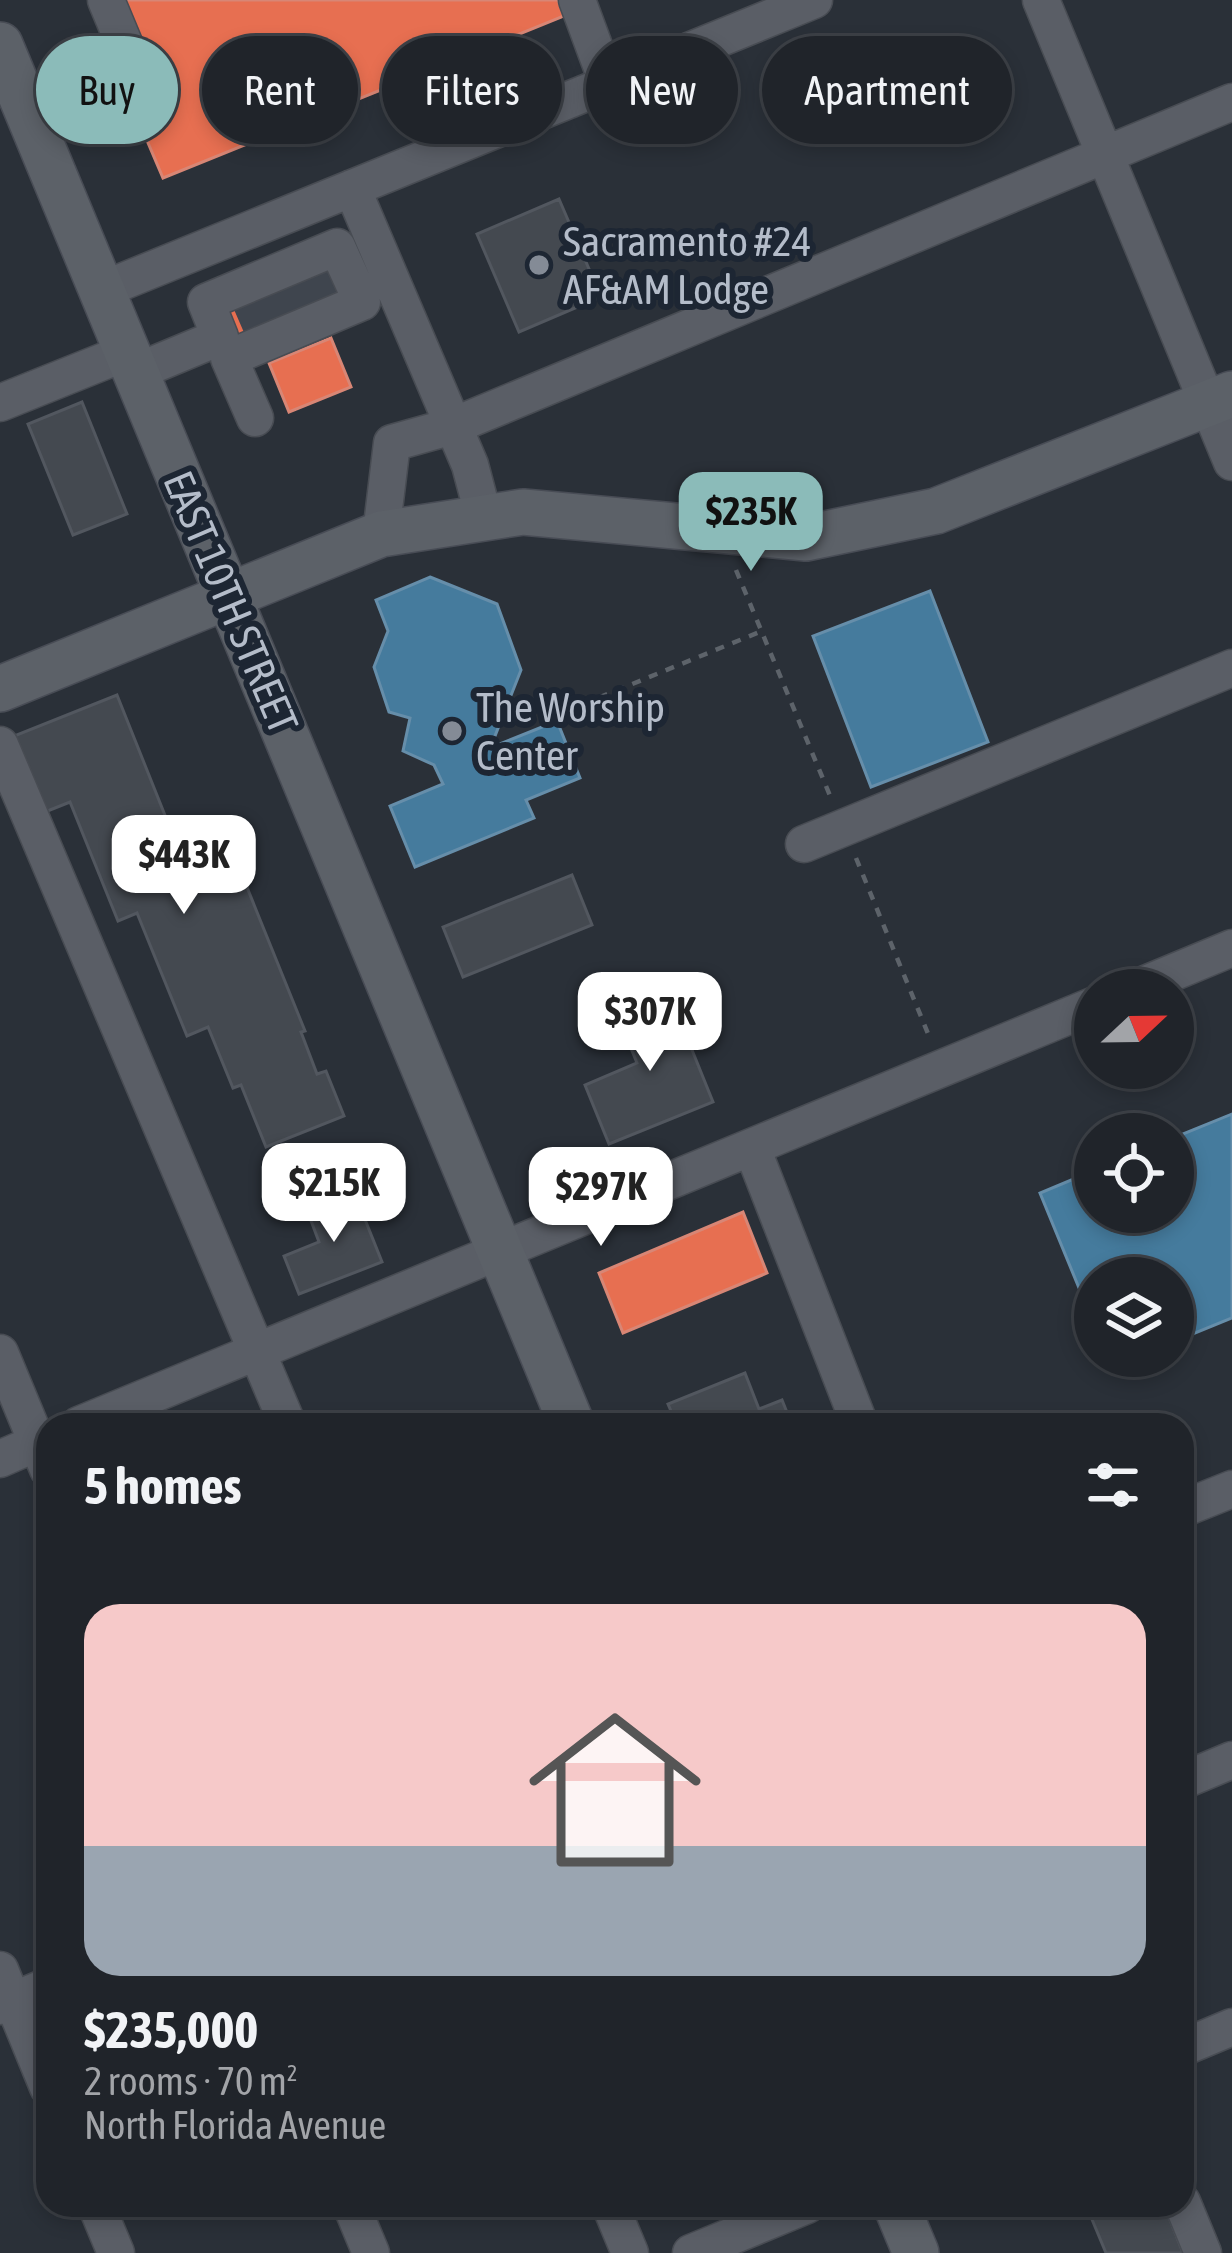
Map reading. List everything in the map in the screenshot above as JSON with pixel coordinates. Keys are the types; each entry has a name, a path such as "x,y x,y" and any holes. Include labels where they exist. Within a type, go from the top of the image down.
{"main road":[{"name":"EAST 10TH STREET","path":"0,45 14,116 102,290 567,1413"},
{"path":"0,689 381,534 523,512 806,538 936,511 1220,398"},
{"path":"901,2217 916,2253"}],"street":[{"path":"106,0 121,36"},
{"path":"577,0 590,36"},
{"path":"726,36 814,0"},
{"path":"1041,0 1105,153 1220,398 1232,462"},
{"path":"102,290 586,93"},
{"path":"381,534 392,443 453,426 1232,102"},
{"path":"0,403 132,362 224,348 303,291 352,188"},
{"path":"303,291 308,206"},
{"path":"207,248 303,291 453,426 470,465 484,518"},
{"path":"255,418 206,302 303,291"},
{"path":"804,844 1232,668"},
{"path":"0,745 283,1413"},
{"path":"1182,969 1232,948"},
{"path":"108,1413 1074,1014"},
{"path":"752,1148 855,1413"},
{"path":"0,1353 36,1432"},
{"path":"0,1459 36,1452"},
{"path":"1194,1504 1232,1489"},
{"path":"1194,1776 1232,1760"},
{"path":"36,1988 4,1992 36,2061"},
{"path":"1194,2043 1232,2027"},
{"path":"101,2217 116,2253"},
{"path":"356,2217 371,2253"},
{"path":"615,2217 630,2253"},
{"path":"691,2253 778,2217"},
{"path":"1188,2217 1203,2253"}],"path":[{"path":"549,718 762,631"}],"building: Shops":[{"path":"123,0 558,0 564,16 514,36 382,36 382,90 358,99 358,36 202,36 202,144 247,144 163,178 149,144 178,144 178,36 138,36"},
{"path":"336,264 349,294 232,344 219,314"},
{"path":"331,338 351,387 289,412 269,363"},
{"path":"743,1212 767,1273 623,1333 599,1273"}],"building: Public":[{"name":"The Worship Center","path":"430,577 497,604 521,670 493,741 478,747 480,752 557,721 580,778 526,800 534,818 415,867 390,806 443,784 434,765 403,751 410,718 389,712 374,667 388,631 376,600"},
{"path":"930,591 988,742 871,787 813,636"},
{"path":"1232,1114 1232,1318 1194,1333 1194,1257 1074,1257 1074,1276 1040,1193 1074,1179 1074,1233 1194,1233 1194,1129"}],"building: Other":[{"name":"Sacramento #24 AF&AM Lodge","path":"559,199 601,297 519,332 477,234"},
{"path":"82,402 127,514 73,535 28,424"},
{"path":"117,695 194,888 240,870 305,1031 301,1032 317,1074 326,1071 344,1116 266,1147 241,1085 233,1088 208,1027 187,1036 137,913 118,921 70,802 45,812 14,736"},
{"path":"572,875 592,925 463,977 443,927"},
{"path":"669,993 713,1102 609,1144 585,1085 637,1063 617,1014"},
{"path":"354,1192 382,1262 299,1294 284,1256 319,1242 307,1210"},
{"path":"745,1373 759,1409 782,1400 787,1413 672,1413 668,1404"},
{"path":"1091,2217 1169,2217 1183,2253 1106,2253"}],"tunnel":[{"path":"312,274 325,305"},
{"path":"280,288 293,318"},
{"path":"250,301 263,331"}],"place":[{"name":"Sacramento #24 AF&AM Lodge","path":"539,265"},
{"name":"The Worship Center","path":"452,731"}]}
